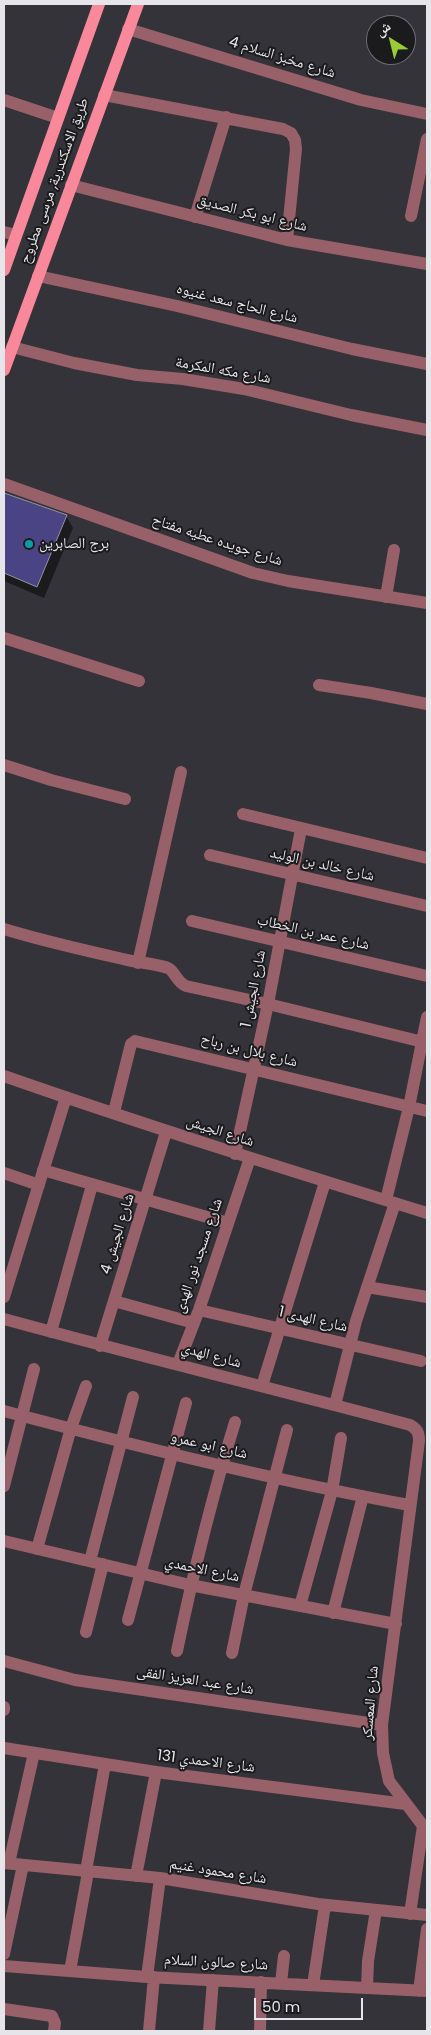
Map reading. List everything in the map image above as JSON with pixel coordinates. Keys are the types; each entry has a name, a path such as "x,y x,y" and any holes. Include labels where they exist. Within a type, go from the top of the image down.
{"main road":[{"name":"طريق الاسكندرية, مرسى مطروح","path":"4,270 10,233 58,118 97,4"},
{"name":"طريق الاسكندرية, مرسى مطروح","path":"4,370 138,4"}],"street":[{"name":"شارع مخبز السلام 4","path":"128,29 361,100 427,114"},
{"path":"104,95 226,117 283,129 291,133 296,140 287,240"},
{"path":"4,100 58,118"},
{"path":"195,217 226,117"},
{"path":"411,216 427,139"},
{"name":"شارع ابو بكر الصديق","path":"71,185 287,240 427,264"},
{"name":"شارع الحاج سعد غنيوه","path":"38,276 177,306 352,349 427,364"},
{"name":"شارع مكه المكرمة","path":"12,347 74,363 137,375 183,379 244,389 351,415 427,430"},
{"name":"شارع جويده عطيه مفتاح","path":"4,484 253,573 288,581 427,603"},
{"path":"386,597 394,550"},
{"path":"4,638 140,681"},
{"path":"318,685 427,704"},
{"path":"4,764 51,780 125,799"},
{"path":"138,963 181,772"},
{"path":"242,814 427,858"},
{"name":"شارع الجيش 1","path":"235,1154 255,1069 301,829"},
{"name":"شارع خالد بن الوليد","path":"210,855 427,906"},
{"name":"شارع عمر بن الخطاب","path":"192,922 427,976"},
{"path":"4,929 48,942 171,969 177,981 186,986 425,1042"},
{"path":"335,1405 391,1202 409,1107 425,1042 427,1017"},
{"name":"شارع بلال بن رباح","path":"114,1112 131,1044 136,1041 427,1112"},
{"name":"شارع الجيش","path":"4,1076 114,1112 166,1132 427,1213"},
{"path":"4,1297 66,1097"},
{"name":"شارع الجيش 4","path":"100,1346 166,1132"},
{"name":"شارع مسجد نور الهدى","path":"178,1364 199,1310 250,1158"},
{"path":"43,1170 228,1223"},
{"path":"4,1173 39,1185"},
{"path":"262,1386 325,1182"},
{"path":"50,1332 92,1185"},
{"path":"367,1287 427,1297"},
{"path":"114,1301 194,1323"},
{"name":"شارع الهدى 1","path":"199,1310 421,1361"},
{"name":"شارع الهدي","path":"4,1319 100,1346 178,1364 410,1425"},
{"path":"4,1486 34,1369"},
{"path":"37,1549 71,1428 86,1386"},
{"path":"90,1561 133,1397"},
{"path":"128,1620 186,1403"},
{"name":"شارع ابو عمرو","path":"4,1412 121,1442 332,1491 410,1505"},
{"path":"177,1650 190,1585 222,1465 236,1422"},
{"name":"شارع المعسكر","path":"410,1425 416,1428 419,1434 382,1724 383,1753 389,1781 425,1829"},
{"path":"232,1653 244,1596 287,1430"},
{"path":"300,1606 332,1491 341,1438"},
{"path":"332,1613 362,1496"},
{"name":"شارع الاحمدي","path":"4,1541 190,1585 396,1624"},
{"path":"86,1632 103,1564"},
{"name":"شارع عبد العزيز الفقى","path":"4,1660 75,1680 382,1724"},
{"name":"شارع الاحمدي 131","path":"4,1748 156,1772 405,1804"},
{"path":"6,1863 34,1753"},
{"path":"70,1971 105,1764"},
{"path":"136,1876 156,1772"},
{"path":"410,1914 425,1829"},
{"name":"شارع محمود غنيم","path":"6,1863 160,1878 325,1905 427,1915"},
{"path":"4,1954 23,1865"},
{"path":"148,2031 150,1977 160,1878"},
{"path":"313,1985 325,1905"},
{"path":"367,1988 368,1961 376,1910"},
{"path":"423,1991 427,1929"},
{"path":"281,1983 284,1956"},
{"name":"شارع صالون السلام","path":"4,1966 150,1977 423,1991"},
{"path":"210,2031 213,1980"},
{"path":"260,2031 261,1982"},
{"path":"4,2009 52,2016 56,2022 54,2031"}],"building":[{"name":"برج الصابرين","path":"4,493 67,515 37,587 4,573"}],"place":[{"name":"برج الصابرين","path":"29,544"}]}
